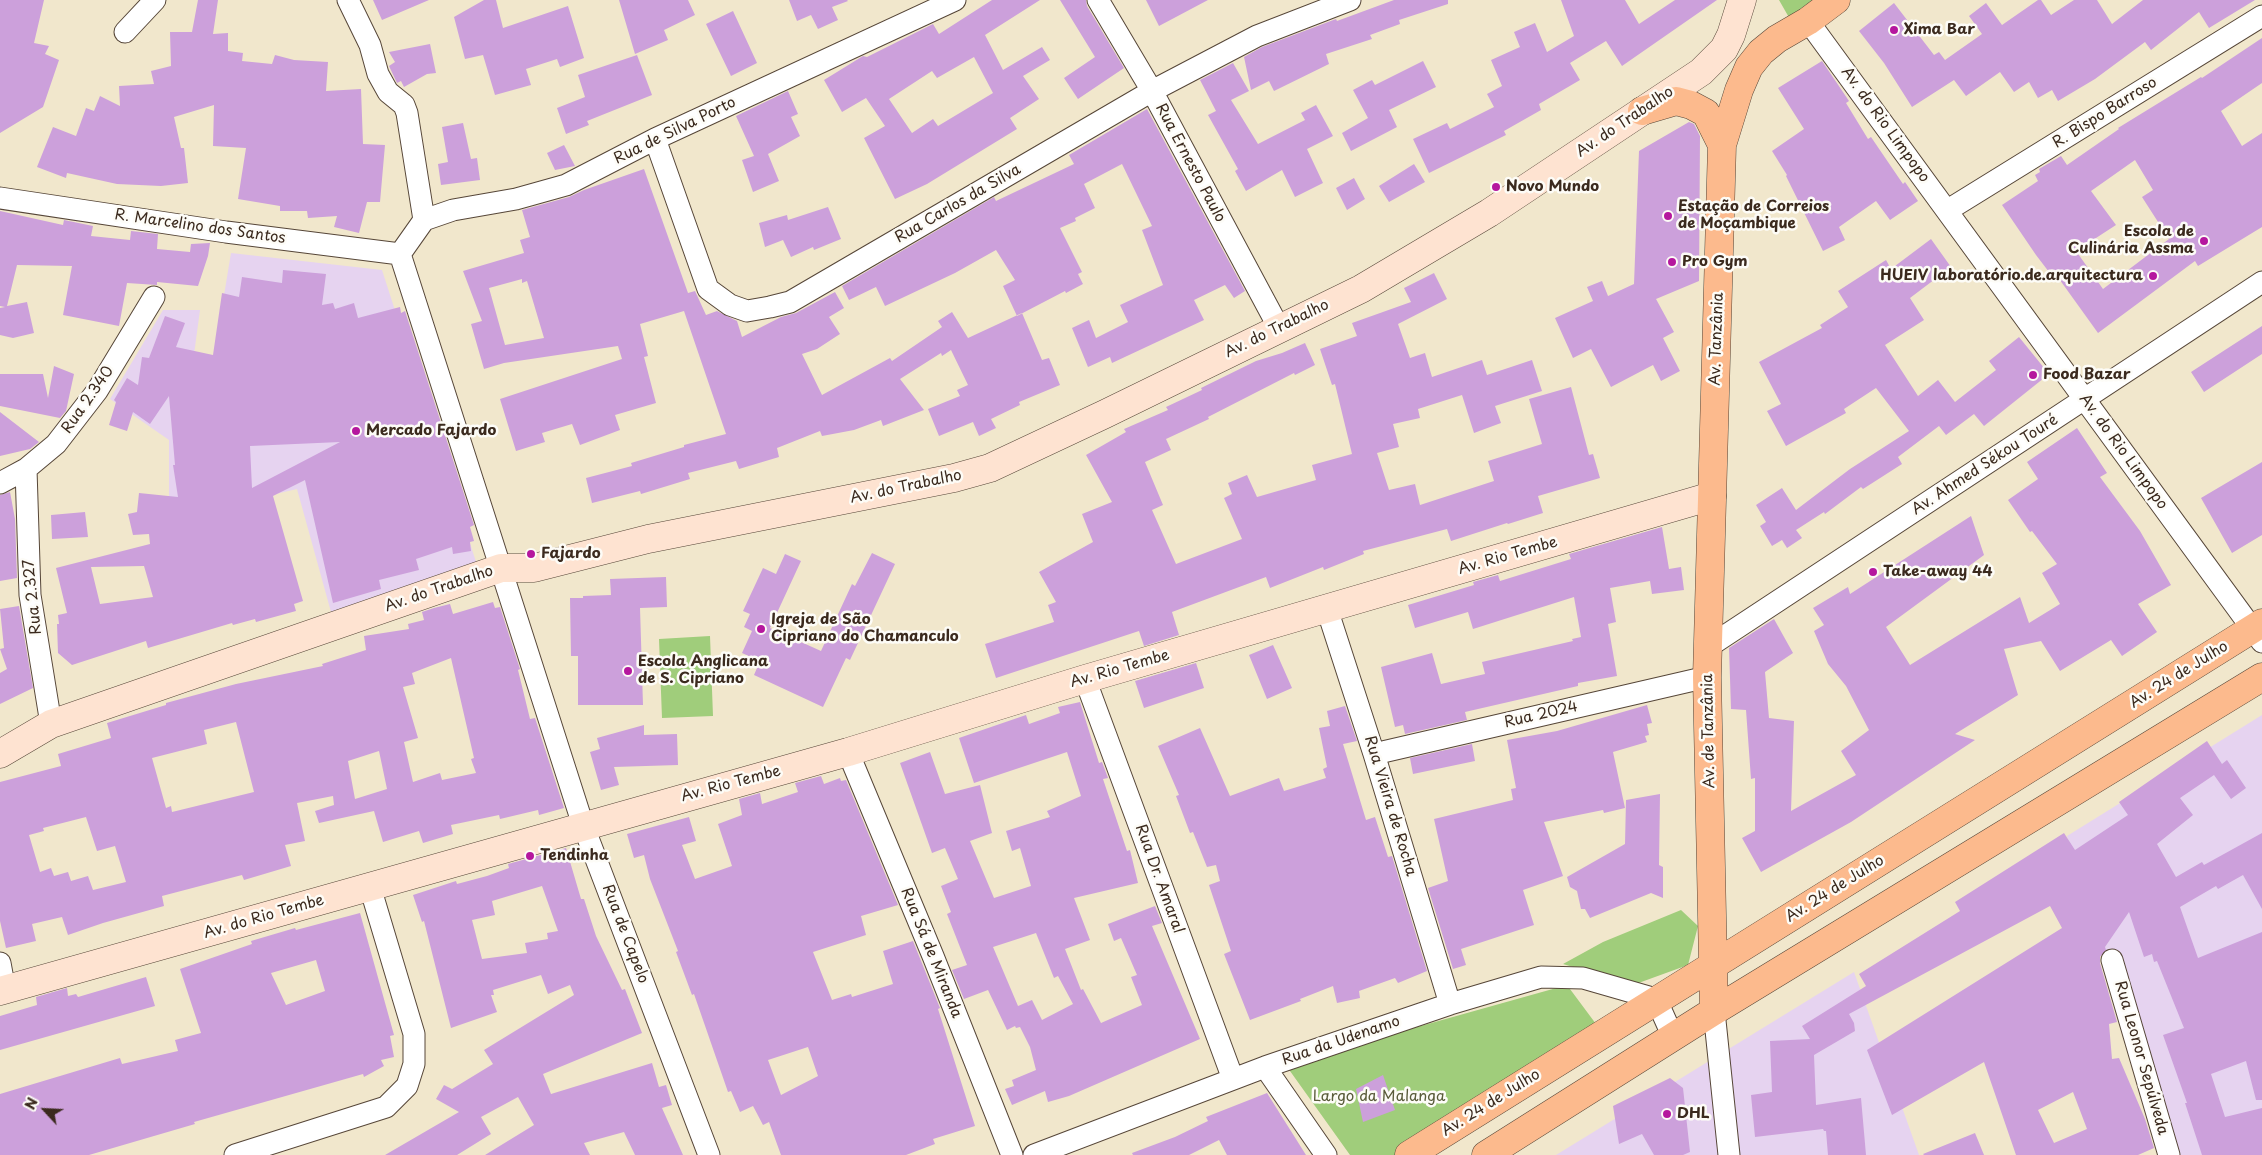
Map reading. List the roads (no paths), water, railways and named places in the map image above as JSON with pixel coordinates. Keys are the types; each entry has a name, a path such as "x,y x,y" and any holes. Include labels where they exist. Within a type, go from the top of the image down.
{"main road":[{"name":"Av. do Trabalho","path":"0,754 51,724 500,568 534,568 648,539 954,478 990,468 1106,414 1361,289 1489,213 1701,72 1724,49 1742,0"},
{"name":"Av. Tanzânia","path":"1712,496 1722,145 1739,90 1749,67 1761,52 1777,39 1836,0"},
{"path":"1642,110 1676,101 1691,105 1706,113 1722,145"},
{"name":"Av. Rio Tembe","path":"528,842 848,752 1085,679 1712,496"},
{"name":"Av. de Tanzânia","path":"1712,496 1707,677 1714,1011"},
{"name":"Av. 24 de Julho","path":"1409,1155 1656,999 2259,631"},
{"path":"1486,1155 1714,1011 2262,677"},
{"name":"Av. do Rio Tembe","path":"2,991 528,842"}],"street":[{"path":"125,32 155,0"},
{"path":"348,0 370,45 378,74 388,92 404,105 407,113 424,220 400,254"},
{"name":"Rua de Silva Porto","path":"424,220 453,210 516,200 566,185 655,139 955,0"},
{"name":"Rua Ernesto Paulo","path":"1098,0 1152,91 1279,328"},
{"name":"Rua Carlos da Silva","path":"655,139 708,289 730,305 747,311 790,302 1152,91 1257,36 1350,0"},
{"name":"R. Bispo Barroso","path":"1948,210 2262,16"},
{"name":"Av. do Rio Limpopo","path":"1808,20 2085,400 2259,631"},
{"name":"R. Marcelino dos Santos","path":"0,198 226,232 400,254"},
{"name":"Rua de Capelo","path":"400,254 584,825 709,1155"},
{"name":"Av. Ahmed Sékou Touré","path":"1708,647 2262,282"},
{"name":"Rua 2.340","path":"0,483 26,469 56,444 98,391 154,297"},
{"name":"Rua 2.327","path":"26,469 30,595 51,724"},
{"name":"Rua Vieira de Rocha","path":"1327,609 1374,754 1450,1004"},
{"name":"Rua 2024","path":"1374,754 1707,677"},
{"name":"Rua Dr. Amaral","path":"1085,679 1232,1079"},
{"name":"Rua Sá de Miranda","path":"848,752 933,956 1012,1155"},
{"path":"235,1155 386,1107 407,1086 414,1064 414,1034 370,887"},
{"name":"Rua Leonor Sepúlveda","path":"2112,960 2169,1155"},
{"path":"0,963 2,991"},
{"name":"Rua da Udenamo","path":"1034,1155 1265,1067 1450,1004 1541,977 1584,978 1656,999"},
{"path":"1656,999 1673,1037"},
{"path":"1714,1011 1729,1155"},
{"path":"1265,1067 1326,1155"}],"place":[{"name":"Xima Bar","path":"1894,30"},
{"name":"Novo Mundo","path":"1496,187"},
{"name":"Estação de Correios de Moçambique","path":"1668,216"},
{"name":"Escola de Culinária Assma","path":"2204,241"},
{"name":"Pro Gym","path":"1672,262"},
{"name":"HUEIV laboratório.de.arquitectura","path":"2153,276"},
{"name":"Food Bazar","path":"2033,375"},
{"name":"Mercado Fajardo","path":"356,431"},
{"name":"Fajardo","path":"531,554"},
{"name":"Take-away 44","path":"1873,572"},
{"name":"Igreja de São Cipriano do Chamanculo","path":"761,629"},
{"name":"Escola Anglicana de S. Cipriano","path":"628,671"},
{"name":"Tendinha","path":"530,856"},
{"name":"DHL","path":"1667,1114"}],"park label":[{"name":"Largo da Malanga","path":"1379,1097"}]}
